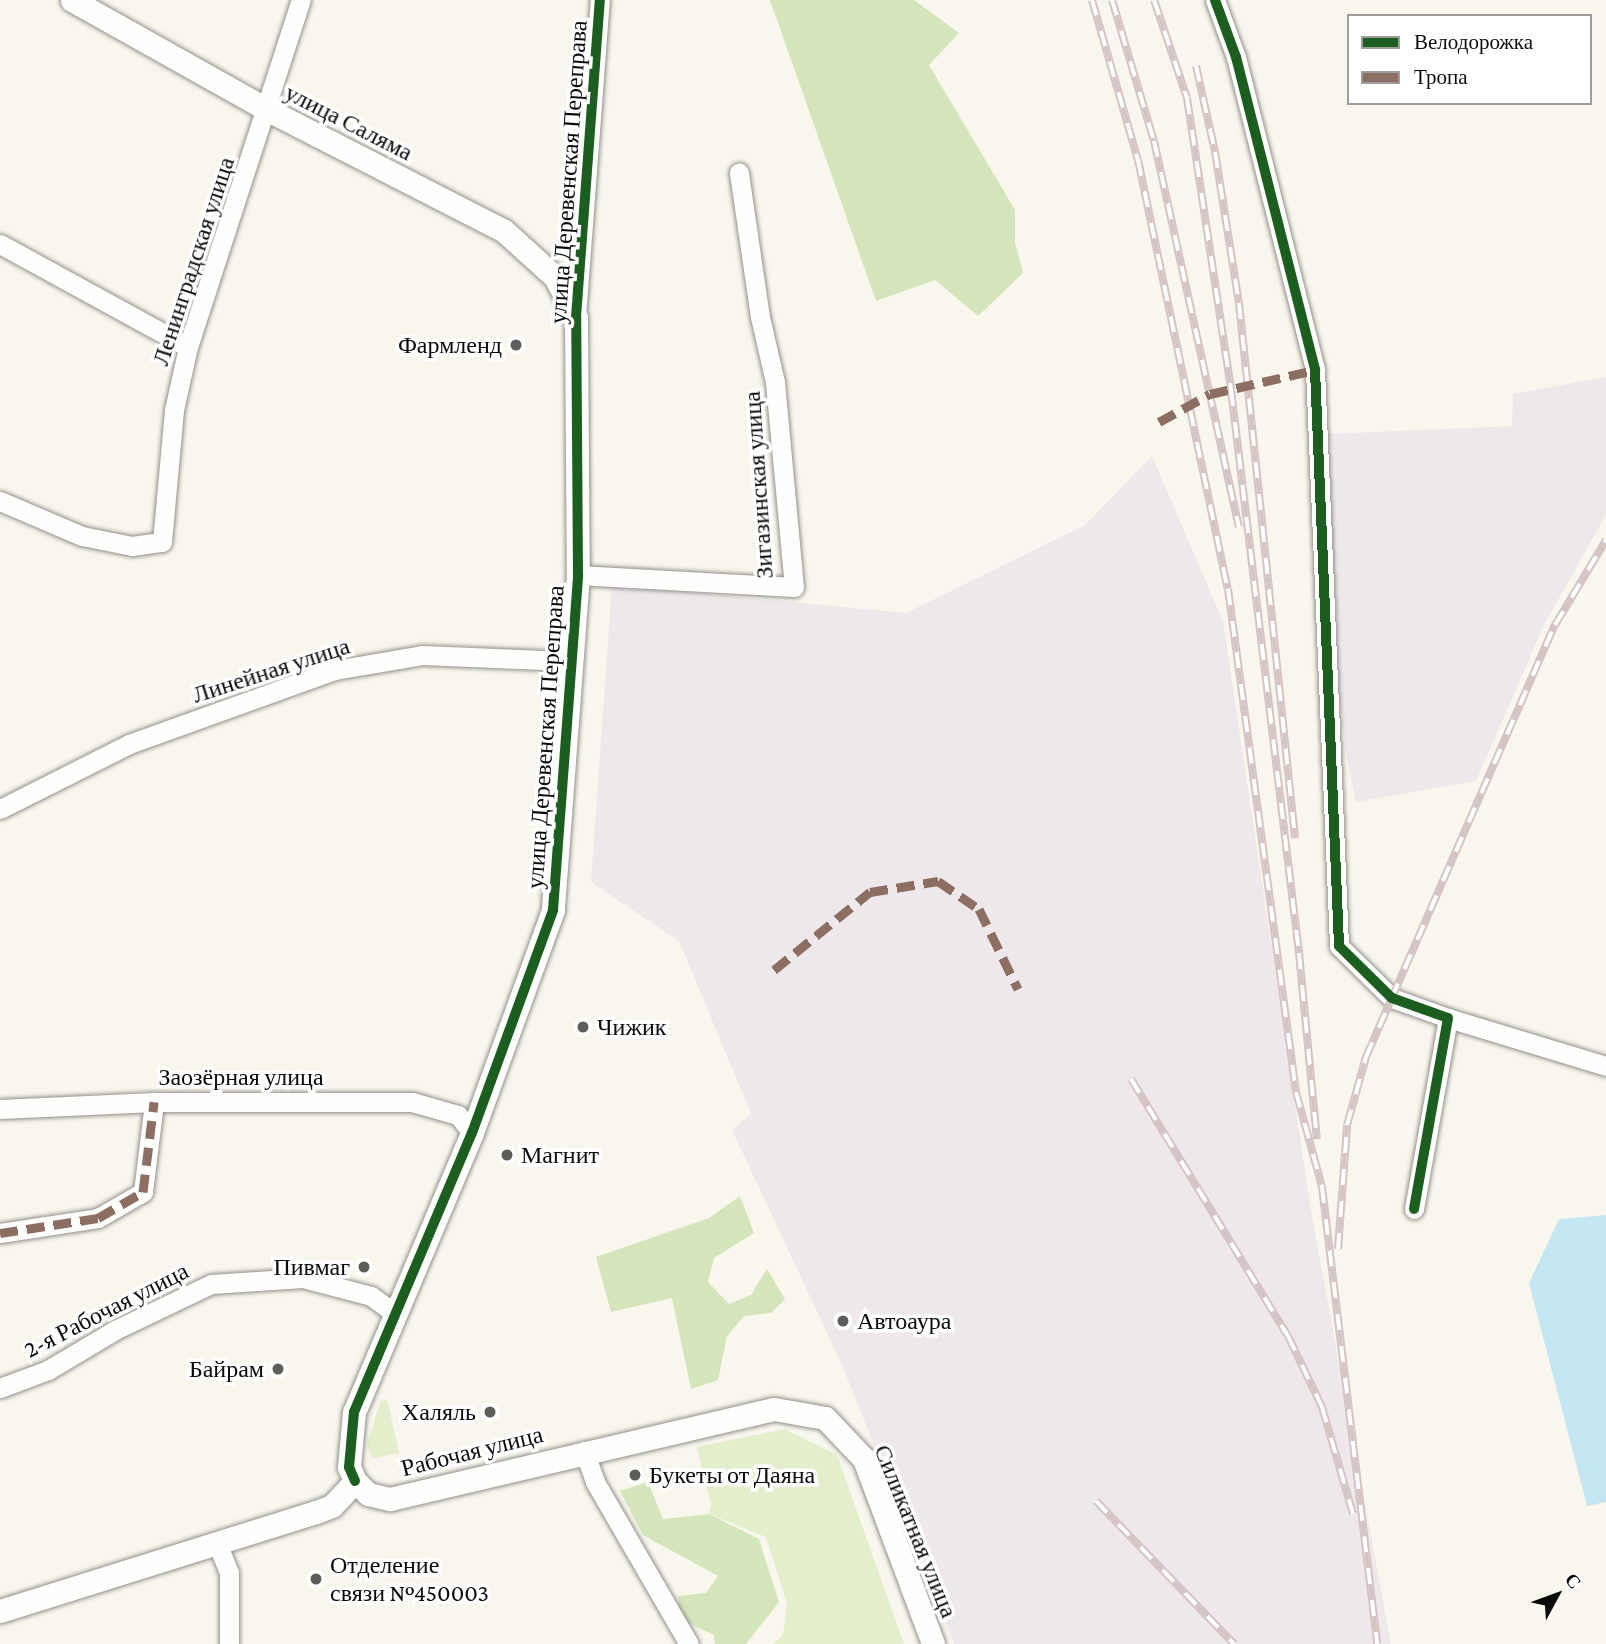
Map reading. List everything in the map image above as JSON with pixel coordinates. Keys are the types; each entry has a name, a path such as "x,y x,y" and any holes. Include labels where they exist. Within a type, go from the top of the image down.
{"street":[{"name":"улица Саляма","path":"72,0 268,110 503,230 555,277 576,317"},
{"name":"Ленинградская улица","path":"0,501 82,536 132,546 162,542 174,410 188,347 268,110 301,0"},
{"name":"улица Деревенская Переправа","path":"355,1481 349,1466 354,1412 472,1133 553,910 578,575 576,317 600,0"},
{"path":"1215,0 1236,57 1315,370 1339,947 1392,999 1606,1066"},
{"name":"Зигазинская улица","path":"578,575 794,587 775,382 760,317 739,173"},
{"path":"0,244 188,347"},
{"name":"Линейная улица","path":"0,809 129,744 335,670 422,655 544,660 571,676"},
{"path":"1414,1209 1448,1018"},
{"path":"0,1233 98,1218 143,1192 155,1102"},
{"name":"Заозёрная улица","path":"0,1109 155,1102 412,1102 458,1115 472,1133"},
{"name":"2-я Рабочая улица","path":"0,1388 48,1370 115,1330 211,1284 303,1278 371,1296 396,1314"},
{"name":"Рабочая улица","path":"355,1481 368,1493 390,1499 584,1451 774,1409"},
{"name":"Силикатная улица","path":"774,1409 825,1418 864,1459 933,1644"},
{"path":"584,1451 596,1482 689,1644"},
{"path":"0,1611 332,1506 355,1481"},
{"path":"218,1542 229,1572 229,1644"}],"shaded area":[{"path":"1606,377 1606,515 1544,625 1476,781 1356,802 1346,755 1331,609 1327,434 1512,426 1513,394"},
{"path":"1152,456 1223,621 1311,1211 1391,1644 954,1644 842,1365 732,1130 751,1114 679,941 591,882 612,585 906,613 1085,525"}],"green space":[{"path":"770,0 914,0 959,33 929,65 1015,210 1015,242 1023,273 978,316 935,280 876,301"},
{"path":"740,1196 754,1233 714,1258 708,1282 729,1304 751,1295 767,1269 785,1299 771,1313 744,1316 727,1336 718,1380 691,1389 672,1298 611,1312 596,1257 709,1218"},
{"path":"387,1399 399,1453 372,1459 367,1445 380,1402"},
{"path":"785,1429 837,1455 904,1644 773,1644 783,1635 787,1604 766,1537 709,1514 711,1505 697,1447"},
{"path":"648,1482 663,1519 709,1514 759,1539 779,1602 746,1644 715,1644 714,1635 681,1620 678,1596 706,1593 718,1576 643,1535 620,1491"}],"water":[{"path":"1606,1215 1606,1502 1587,1506 1529,1283 1559,1219"}],"railway":[{"path":"1092,0 1138,160 1228,589 1296,1092 1322,1187 1377,1644"},
{"path":"1112,0 1154,141 1239,527"},
{"path":"1154,0 1187,98 1231,390 1299,953 1317,1139"},
{"path":"1196,66 1215,152 1239,303 1295,838"},
{"path":"1338,1249 1347,1125 1366,1057 1555,625 1606,540"},
{"path":"1131,1079 1288,1336 1322,1407 1353,1514"},
{"path":"1096,1501 1234,1644"}],"marked path":[{"path":"1159,422 1210,394 1315,370"},
{"path":"774,970 870,892 938,881 979,909 1018,989"},
{"path":"0,1233 98,1218 143,1192 154,1102"}],"cycle path":[{"path":"355,1481 349,1467 354,1412 472,1133 553,910 578,575 576,317 600,0"},
{"path":"1215,0 1236,57 1315,370 1339,946 1392,998 1448,1018 1414,1209"}],"place":[{"name":"Фармленд","path":"516,345"},
{"name":"Чижик","path":"583,1027"},
{"name":"Магнит","path":"507,1155"},
{"name":"Пивмаг","path":"364,1267"},
{"name":"Автоаура","path":"843,1321"},
{"name":"Байрам","path":"278,1369"},
{"name":"Халяль","path":"490,1412"},
{"name":"Букеты от Даяна","path":"635,1475"},
{"name":"Отделение связи №450003","path":"316,1579"}]}
